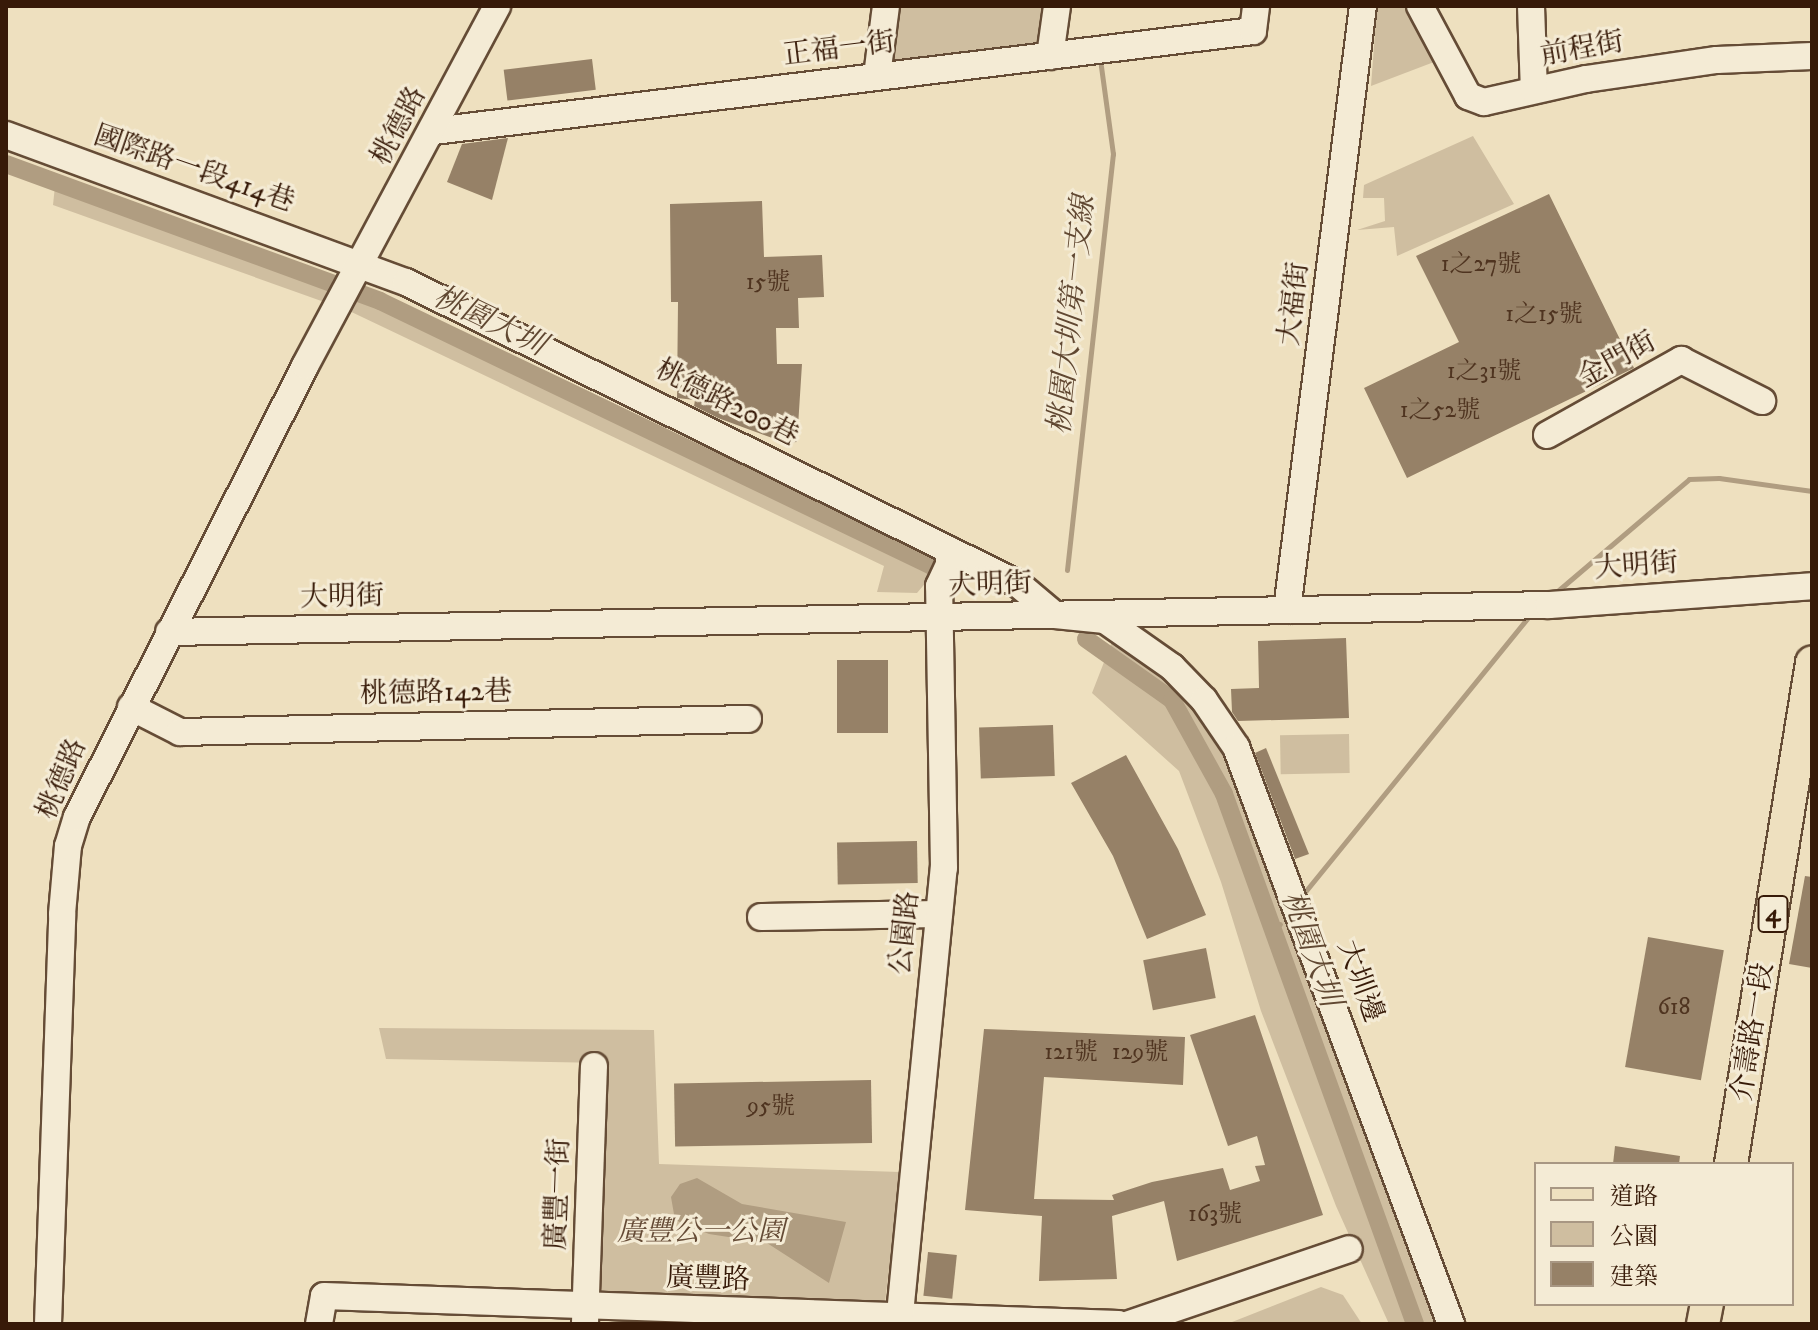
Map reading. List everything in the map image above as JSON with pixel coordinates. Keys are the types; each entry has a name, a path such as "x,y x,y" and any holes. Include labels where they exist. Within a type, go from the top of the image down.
{"main road":[{"name":"介壽路一段","path":"1731,1162 1812,663"}],"street":[{"name":"桃德路","path":"48,1324 68,846 85,798 169,632 497,6"},
{"path":"877,76 886,6"},
{"path":"1050,56 1057,6"},
{"name":"大福街","path":"1287,610 1363,6"},
{"name":"前程街","path":"1420,6 1468,96 1504,101 1534,90 1717,60 1812,56"},
{"path":"1531,6 1534,90"},
{"name":"正福一街","path":"434,131 1050,56 1254,18"},
{"name":"國際路一段414巷","path":"6,135 357,269"},
{"name":"桃德路200巷","path":"357,269 603,375 1018,584 1055,615"},
{"name":"金門街","path":"1547,435 1681,360 1762,401"},
{"name":"公園路","path":"899,1320 944,868 939,586 949,565 949,550"},
{"name":"大明街","path":"169,632 1541,605 1812,586"},
{"name":"大圳邊","path":"1055,615 1105,620 1131,636 1204,700 1236,747 1451,1324"},
{"name":"桃德路142巷","path":"131,707 180,732 748,719"},
{"path":"761,917 939,914"},
{"name":"廣豐一街","path":"586,1316 594,1066"},
{"path":"1129,1324 1349,1249"},
{"name":"廣豐路","path":"319,1324 324,1296 586,1316 1119,1324"}],"green space":[{"path":"898,6 1048,6 1041,48 890,67"},
{"path":"1377,6 1406,6 1434,62 1371,86"},
{"path":"1473,136 1514,204 1397,256 1394,227 1357,230 1385,221 1384,198 1363,198 1364,185"},
{"path":"55,186 330,288 327,303 53,205"},
{"path":"349,294 934,573 917,593 877,592 884,566 341,307"},
{"path":"1113,639 1173,681 1223,747 1442,1324 1389,1324 1336,1206 1261,1011 1221,882 1179,771 1092,693"},
{"path":"1349,734 1350,773 1281,774 1280,735"},
{"name":"廣豐公一公園","path":"379,1028 654,1030 659,1164 900,1172 885,1303 598,1296 606,1063 386,1059"},
{"path":"1321,1287 1343,1295 1362,1324 1227,1324"}],"shaded area":[{"path":"697,1178 742,1204 846,1222 829,1283 767,1243 709,1234 675,1220 671,1197 680,1184"}],"building":[{"path":"592,59 596,90 507,101 504,70"},
{"path":"508,138 492,200 447,182 462,144"},
{"path":"1549,194 1634,368 1407,478 1364,388 1459,342 1416,256"},
{"path":"762,201 764,257 822,255 824,297 798,298 799,328 776,328 777,364 802,364 797,442 786,443 718,418 694,406 695,400 677,398 678,302 671,302 670,204"},
{"path":"1346,638 1349,718 1238,721 1232,712 1231,689 1259,688 1258,641"},
{"path":"837,660 888,660 888,733 837,733"},
{"path":"1053,725 1055,776 981,779 979,728"},
{"path":"1266,748 1309,854 1295,859 1255,753"},
{"path":"1126,755 1178,849 1206,915 1147,939 1113,856 1071,783"},
{"path":"917,841 918,883 838,884 837,842"},
{"path":"1805,876 1812,877 1812,968 1789,964"},
{"path":"1648,937 1724,950 1701,1080 1625,1067"},
{"path":"1206,948 1216,998 1153,1010 1143,960"},
{"path":"1255,1015 1323,1215 1177,1261 1164,1201 1112,1216 1117,1279 1039,1281 1042,1216 965,1210 984,1029 1185,1037 1183,1085 1044,1077 1034,1199 1114,1200 1112,1195 1152,1182 1223,1168 1230,1190 1260,1181 1255,1166 1265,1165 1257,1136 1228,1146 1190,1035"},
{"path":"871,1080 872,1143 675,1146 674,1083"},
{"path":"1615,1146 1680,1156 1679,1162 1613,1162"},
{"path":"928,1252 957,1255 952,1299 923,1296"}],"waterway":[{"name":"桃園大圳第一支線","path":"1067,570 1113,154 1101,66"},
{"name":"桃園大圳","path":"6,164 380,301 932,566"},
{"path":"1554,594 1689,479 1719,478 1812,491"},
{"path":"1300,898 1531,614"},
{"name":"桃園大圳","path":"1086,639 1172,700 1224,794 1415,1324"},
{"path":"1274,931 1280,924"}]}
